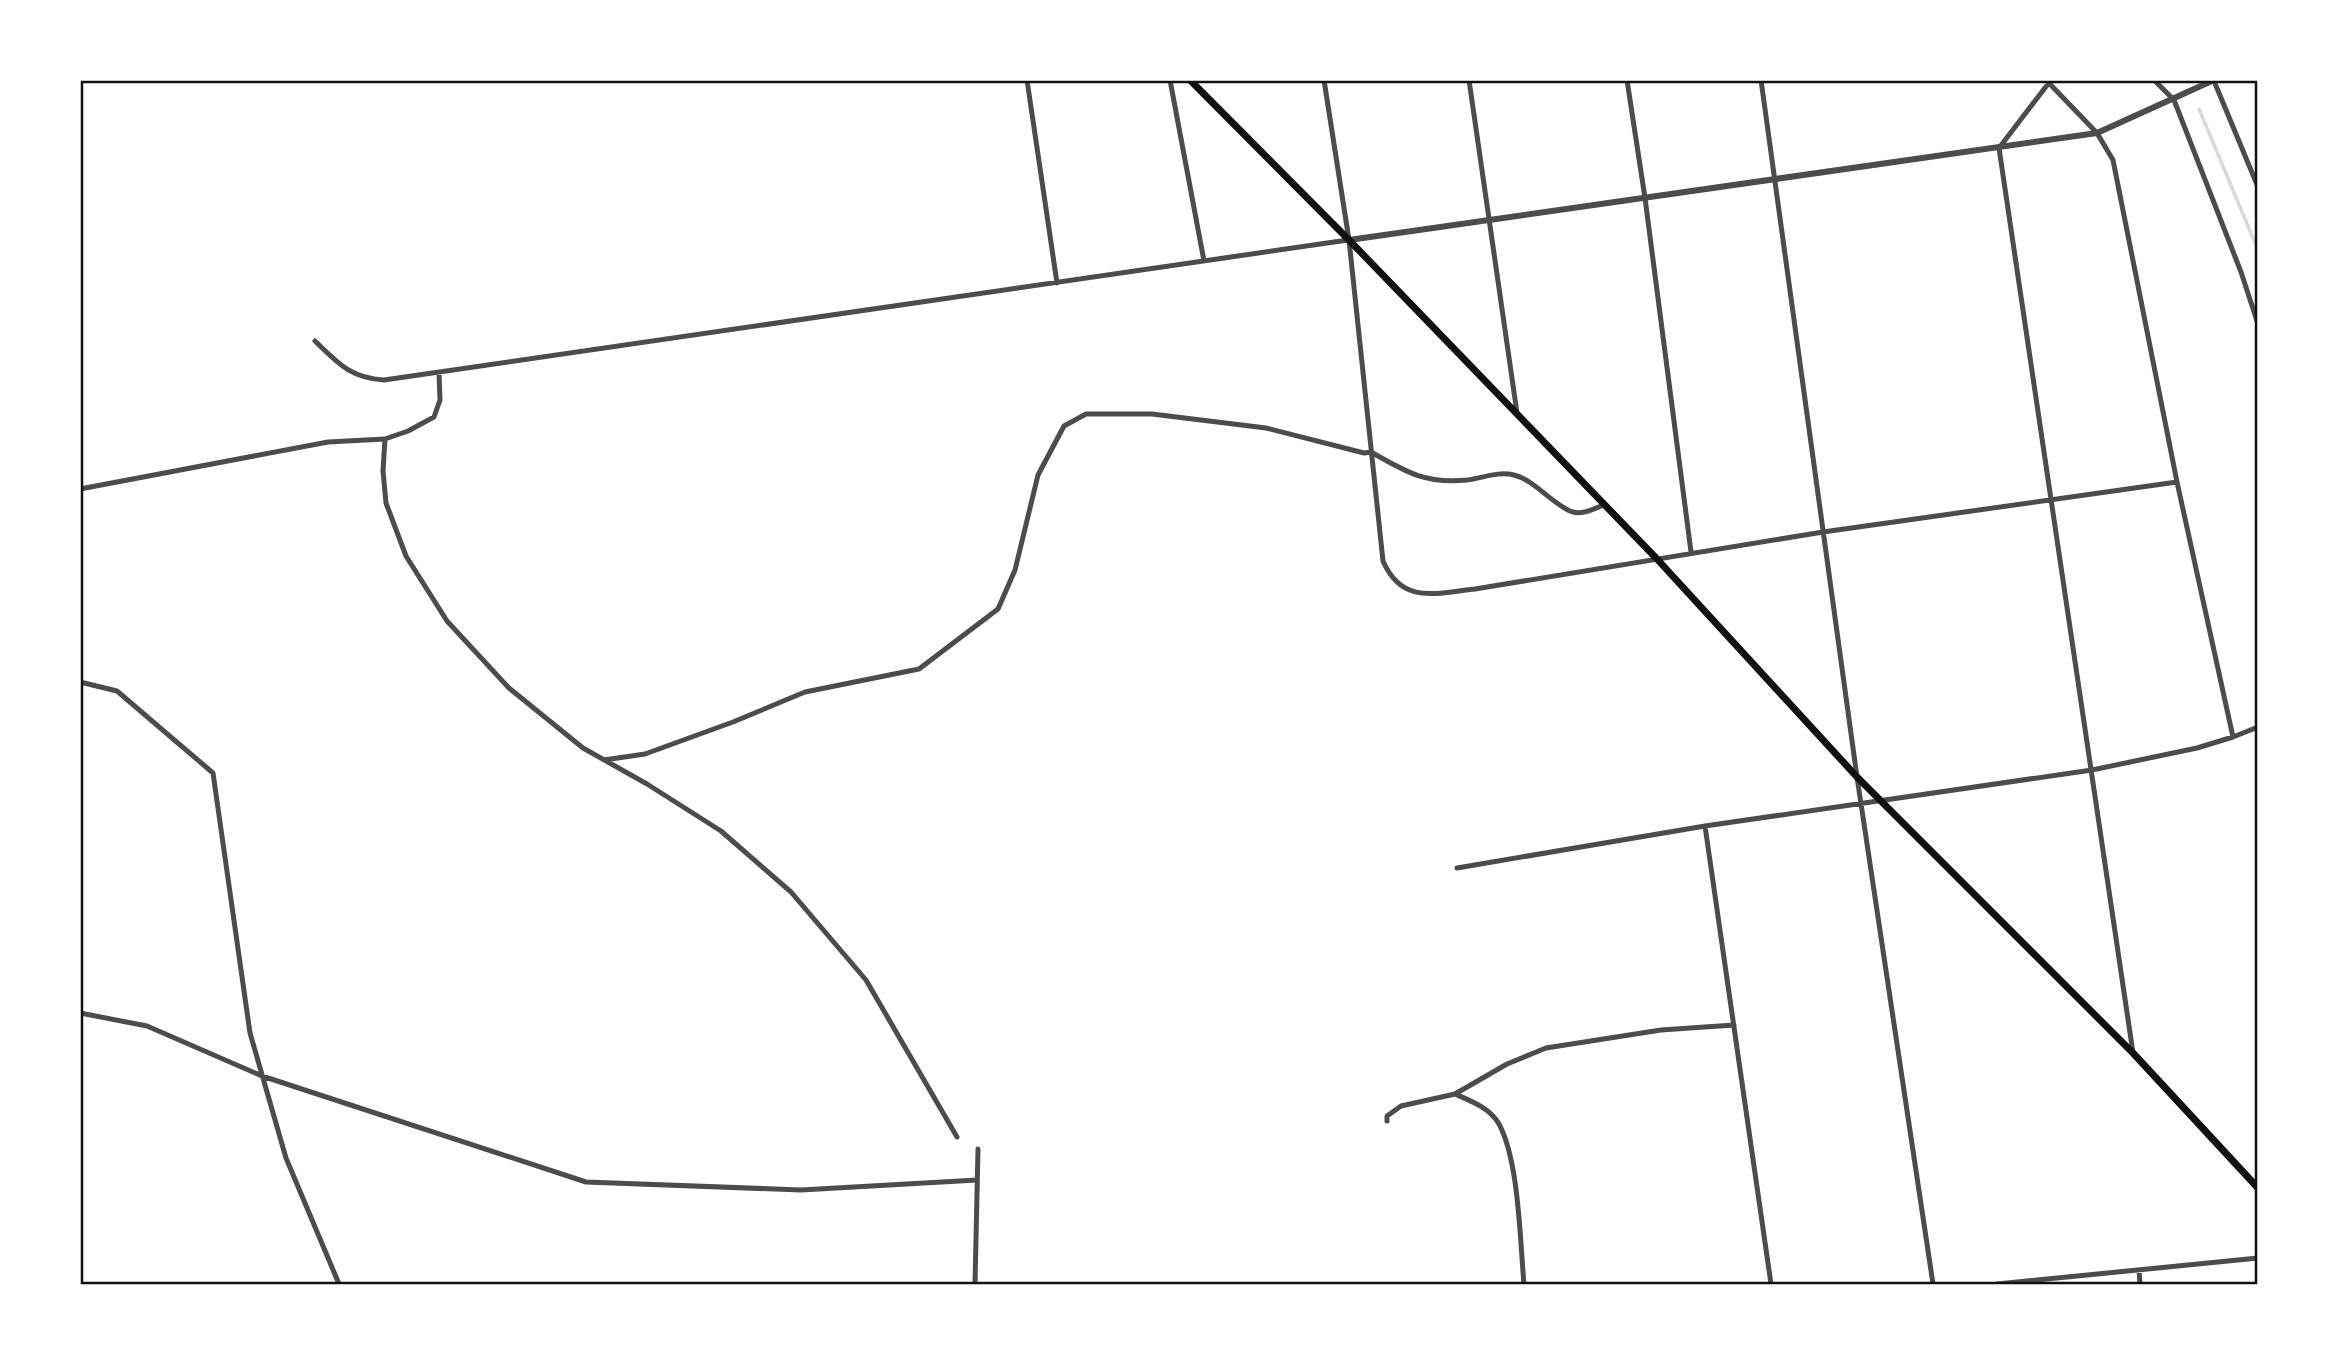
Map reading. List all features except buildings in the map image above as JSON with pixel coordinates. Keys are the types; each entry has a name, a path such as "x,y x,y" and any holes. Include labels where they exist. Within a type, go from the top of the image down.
{"main road":[{"path":"1190,80 1349,240 1657,559 1857,777 2133,1053 2258,1188"}],"street":[{"path":"1027,80 1057,283"},
{"path":"1170,80 1204,261"},
{"path":"1324,80 1349,240 1383,561 1388,572 1402,588 1420,594 1475,589 1691,552 2177,482"},
{"path":"1469,80 1518,416"},
{"path":"1627,80 1691,552"},
{"path":"1761,80 1777,180 1857,777 1933,1284"},
{"path":"2154,80 2174,100 2241,272 2258,324"},
{"path":"2133,1053 1999,148 2049,81 2097,133 2113,160 2177,482 2233,737"},
{"path":"315,341 344,369 364,379 384,380 439,373 2097,133 2214,81 2258,187"},
{"path":"80,489 328,442 386,439 434,417 440,400 439,373"},
{"path":"604,760 645,754 805,692 919,670 998,609 1015,570 1038,475 1064,426 1086,414 1152,414 1266,428 1364,453 1371,452 1419,477 1437,481 1469,480 1500,473 1514,475 1524,478 1573,512 1587,512 1604,505"},
{"path":"386,439 383,471 386,503 406,556 447,621 509,688 583,748 720,831 792,892 866,980 957,1137"},
{"path":"80,682 117,691 213,773 250,1033 286,1158 339,1284"},
{"path":"1457,868 1705,826 2092,770 2197,748 2258,727"},
{"path":"1705,826 1771,1284"},
{"path":"80,1013 147,1026 262,1076 586,1182 802,1190 977,1180"},
{"path":"1387,1121 1387,1116 1401,1106 1455,1094 1507,1065 1546,1048 1661,1030 1734,1026"},
{"path":"1455,1094 1483,1107 1499,1124 1513,1166 1524,1284"},
{"path":"975,1284 978,1149"},
{"path":"1997,1284 2258,1258"},
{"path":"2138,1270 2140,1284"}],"waterway":[{"path":"2199,109 2258,250"}]}
